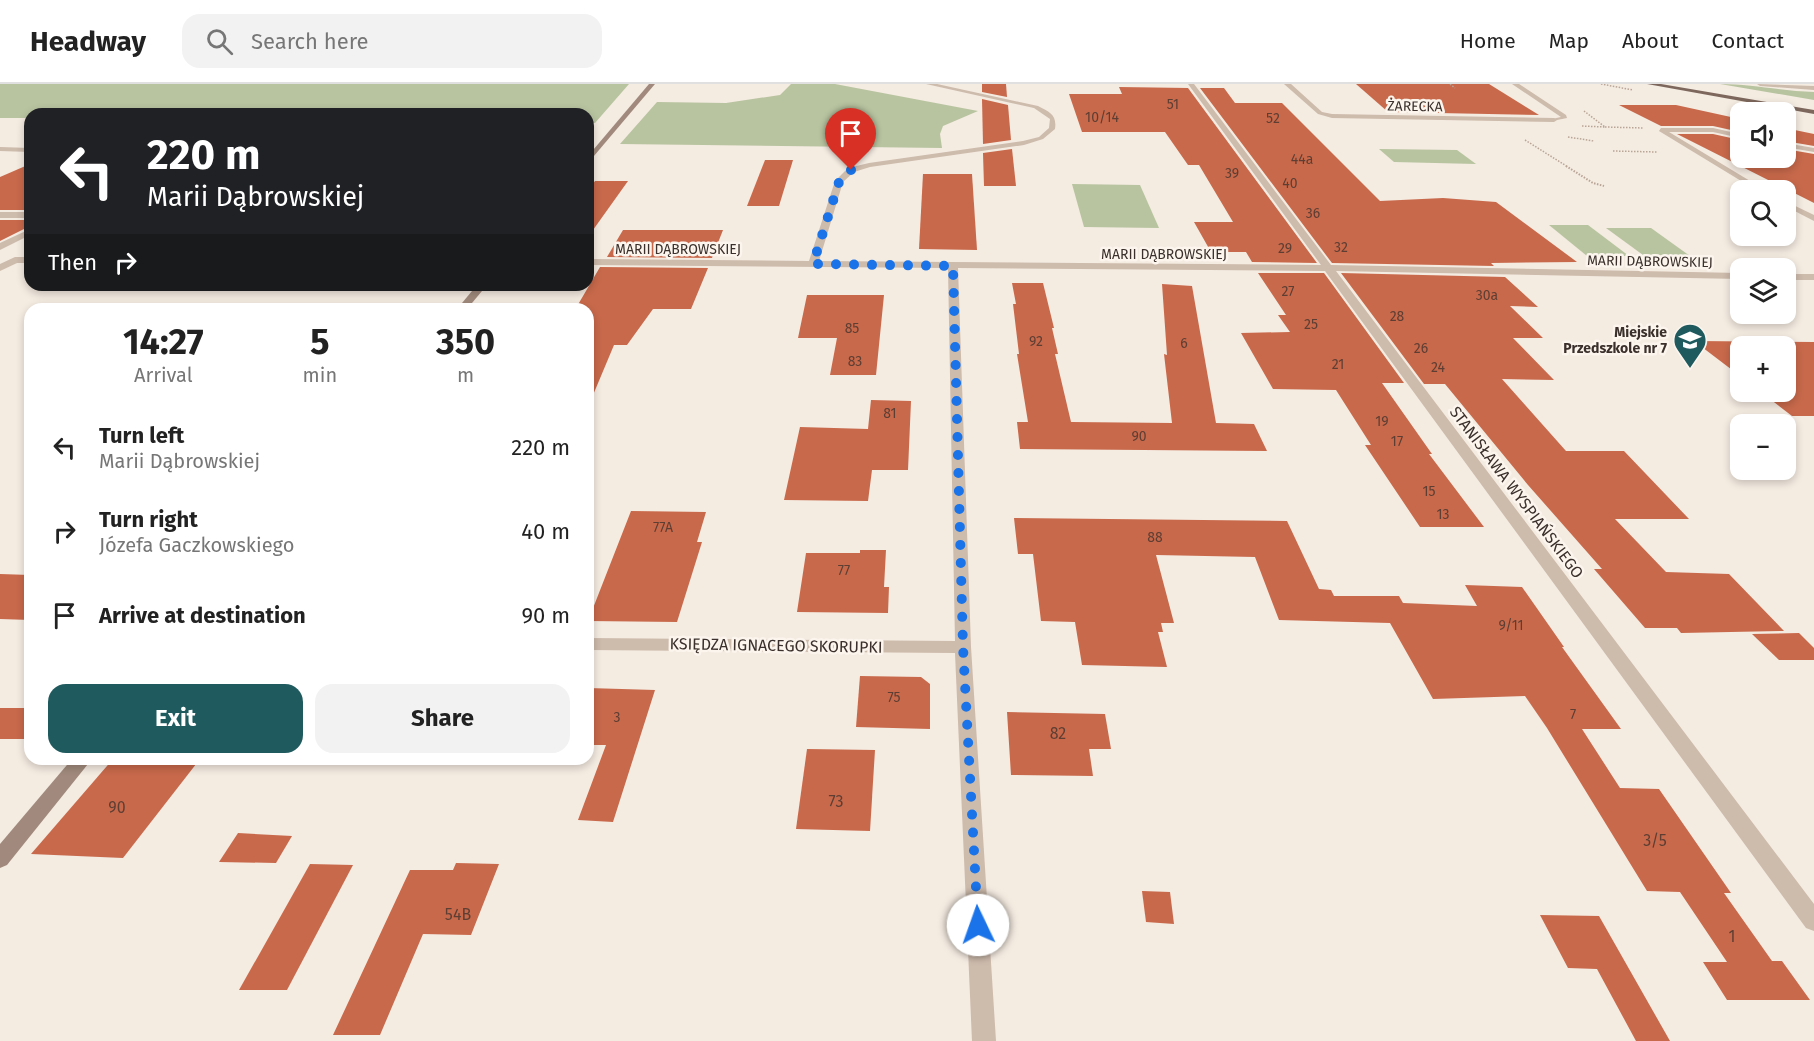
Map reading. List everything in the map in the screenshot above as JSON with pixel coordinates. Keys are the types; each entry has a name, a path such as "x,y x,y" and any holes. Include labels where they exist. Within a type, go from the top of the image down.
{"main road":[{"path":"1650,84 1814,112"},
{"path":"1690,84 1814,105"}],"street":[{"path":"594,152 652,84"},
{"path":"813,264 839,182 851,170 869,165 1024,143 1041,138 1052,129 1053,119 1048,113 1036,107 929,84"},
{"name":"STANISŁAWA WYSPIAŃSKIEGO","path":"1191,84 1814,921"},
{"name":"ŻARECKA","path":"1287,84 1320,113 1332,116 1554,120 1564,118 1515,84"},
{"path":"1760,84 1814,88"},
{"path":"1661,130 1713,130 1730,134"},
{"path":"1661,130 1744,180"},
{"path":"1796,147 1814,150"},
{"path":"0,150 24,150"},
{"path":"1796,209 1814,218"},
{"path":"0,215 24,215"},
{"path":"0,247 24,235"},
{"path":"0,268 15,260 24,260"},
{"name":"MARII DĄBROWSKIEJ","path":"594,262 1329,269 1730,276"},
{"path":"953,266 963,647 984,1041"},
{"path":"1796,277 1814,277"},
{"path":"467,303 477,291"},
{"name":"KSIĘDZA IGNACEGO SKORUPKI","path":"594,644 963,647"},
{"path":"0,859 78,765"}],"path":[{"path":"1450,84 1455,88"},
{"path":"1605,127 1661,130"},
{"path":"1526,140 1593,183 1604,186"}],"green space":[{"path":"0,84 629,84 595,123 594,108 24,108 24,118 0,118"},
{"path":"791,84 835,84 978,111 943,126 940,134 942,148 620,144 657,102 726,103 780,95"},
{"path":"1720,84 1814,92 1814,100"},
{"path":"1379,149 1457,150 1476,164 1394,162"},
{"path":"1072,184 1140,185 1159,228 1084,227"},
{"path":"1549,225 1588,225 1629,256 1587,256"},
{"path":"1606,228 1651,228 1690,256 1643,255"}],"building":[{"path":"982,84 1006,84 1007,97 982,92"},
{"path":"1356,84 1489,84 1539,115 1388,112"},
{"path":"1119,87 1188,88 1317,263 1252,262 1246,252 1211,252 1194,222 1233,222 1199,165 1188,165 1165,132 1082,132 1069,94 1122,94"},
{"path":"1200,88 1224,88 1235,103 1282,103 1380,201 1443,198 1496,202 1577,262 1491,263 1494,266 1332,263"},
{"path":"982,99 1008,105 1011,140 983,144"},
{"path":"1619,105 1676,105 1730,117 1730,130 1713,126 1661,126"},
{"path":"1796,130 1814,134 1814,146 1796,143"},
{"path":"1677,134 1713,134 1730,138 1730,161"},
{"path":"1012,149 1016,186 984,186 983,153"},
{"path":"1796,151 1814,154 1814,203 1796,194 1796,180 1768,180 1745,168 1796,168"},
{"path":"765,160 793,160 779,206 747,206"},
{"path":"24,167 24,210 0,210 0,177"},
{"path":"923,174 972,174 977,250 919,249"},
{"path":"628,181 594,229 594,182"},
{"path":"0,220 24,220 24,229 0,241"},
{"path":"623,230 723,230 712,258 607,257"},
{"path":"600,267 708,268 691,309 653,309 627,345 614,345 594,393 594,303 579,303 586,291 594,291 594,277"},
{"path":"1258,273 1324,273 1404,383 1382,383 1432,454 1429,454 1484,527 1420,527 1365,445 1371,445 1336,390 1273,389 1241,333 1290,332 1278,315 1286,315"},
{"path":"1341,273 1505,277 1538,307 1510,306 1543,338 1513,338 1554,380 1502,379 1566,451 1624,451 1689,519 1615,519 1666,572 1729,574 1784,631 1681,633 1677,628 1645,628 1594,569 1602,569 1528,485 1445,384 1424,384"},
{"path":"1012,283 1043,283 1054,328 1052,328 1058,354 1055,354 1071,422 1172,423 1164,354 1167,355 1162,284 1192,286 1216,423 1254,424 1267,451 1020,449 1017,422 1028,422 1017,354 1019,354 1013,304 1016,304"},
{"path":"807,295 884,295 876,375 830,375 837,338 798,338"},
{"path":"1694,341 1730,341 1730,368"},
{"path":"1796,342 1814,342 1814,416 1789,414 1774,402 1796,402"},
{"path":"871,400 911,401 908,470 872,470 868,501 784,500 800,427 868,429"},
{"path":"631,511 706,512 697,542 702,542 677,622 594,621 594,606"},
{"path":"1014,518 1287,521 1319,589 1331,590 1334,596 1399,596 1403,603 1477,606 1465,585 1522,587 1621,729 1582,729 1620,788 1659,789 1731,893 1724,893 1772,961 1782,961 1810,1000 1727,1000 1703,962 1727,962 1680,892 1647,891 1525,696 1433,699 1390,623 1279,620 1255,557 1156,555 1174,623 1161,623 1163,632 1158,632 1167,667 1082,665 1075,622 1041,621 1033,554 1018,554"},
{"path":"860,550 886,550 884,587 889,587 888,613 797,612 806,553 860,553"},
{"path":"0,574 24,575 24,620 0,619"},
{"path":"1799,633 1814,648 1814,660 1779,660 1752,634"},
{"path":"860,676 921,677 930,684 930,729 856,727"},
{"path":"594,688 655,690 613,822 578,820 606,745 594,745"},
{"path":"0,708 24,708 24,739 0,739"},
{"path":"1007,712 1105,714 1111,749 1089,749 1093,776 1011,775"},
{"path":"807,749 875,750 870,831 796,829"},
{"path":"108,765 195,765 123,858 31,854"},
{"path":"238,833 292,836 276,863 219,862"},
{"path":"456,863 499,864 471,935 423,934 380,1035 333,1035 410,870 453,870"},
{"path":"310,864 353,865 287,990 239,990"},
{"path":"1142,891 1170,892 1174,924 1146,922"},
{"path":"1540,915 1599,916 1670,1041 1636,1041 1597,969 1568,968"}],"place":[{"name":"Miejskie Przedszkole nr 7","path":"1690,369"}],"route":[{"path":"851,170 839,182 826,217 813,264 953,266 963,647 978,925"}]}
